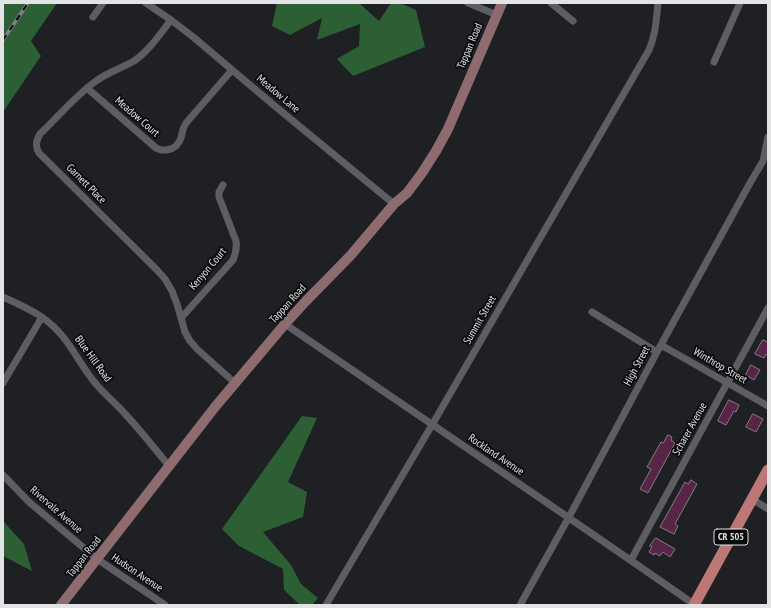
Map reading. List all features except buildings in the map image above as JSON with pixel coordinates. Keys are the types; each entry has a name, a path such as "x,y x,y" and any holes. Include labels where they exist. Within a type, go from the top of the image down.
{"main road":[{"name":"CR 505","path":"694,605 768,470"}],"street":[{"path":"93,17 103,3"},
{"name":"Meadow Lane","path":"146,3 192,36 394,204"},
{"path":"468,3 497,15"},
{"name":"Tappan Road","path":"61,605 235,383 285,324 351,255 394,204 407,193 422,173 448,129 502,3"},
{"path":"551,3 573,21"},
{"name":"Summit Street","path":"326,605 651,46 656,27 658,3"},
{"path":"714,62 740,3"},
{"name":"Garnett Place","path":"171,20 145,52 134,60 104,76 87,88 40,134 36,143 37,149 39,153 165,279 177,304 185,332 190,341 235,383"},
{"name":"Meadow Court","path":"87,88 156,148 166,150 176,146 186,123 232,70"},
{"name":"High Street","path":"520,605 763,160 768,137"},
{"name":"Kenyon Court","path":"181,318 233,260 236,254 236,241 219,197 219,192 222,185"},
{"name":"Blue Hill Road","path":"3,297 42,317 57,330 86,372 125,414 169,466"},
{"name":"Scharer Avenue","path":"631,560 768,308"},
{"path":"592,312 657,352"},
{"path":"3,383 42,317"},
{"name":"Rockland Avenue","path":"285,324 569,517 694,605"},
{"name":"Winthrop Street","path":"661,345 768,406"},
{"name":"Rivervale Avenue","path":"3,475 29,502 97,559"},
{"path":"752,499 768,509"},
{"name":"Hudson Avenue","path":"97,559 165,605"}],"green space":[{"path":"3,3 57,3 31,41 41,56 3,112"},
{"path":"277,3 359,3 379,21 391,3 400,3 416,10 425,47 353,76 337,59 359,46 360,24 317,40 322,18 290,35 272,26"},
{"path":"302,416 317,418 288,482 307,492 303,517 263,532 291,565 301,584 318,598 312,605 300,605 284,590 283,569 239,546 222,529"},
{"path":"3,521 24,544 32,571 3,556"}],"railway":[{"path":"3,40 28,3"}]}
